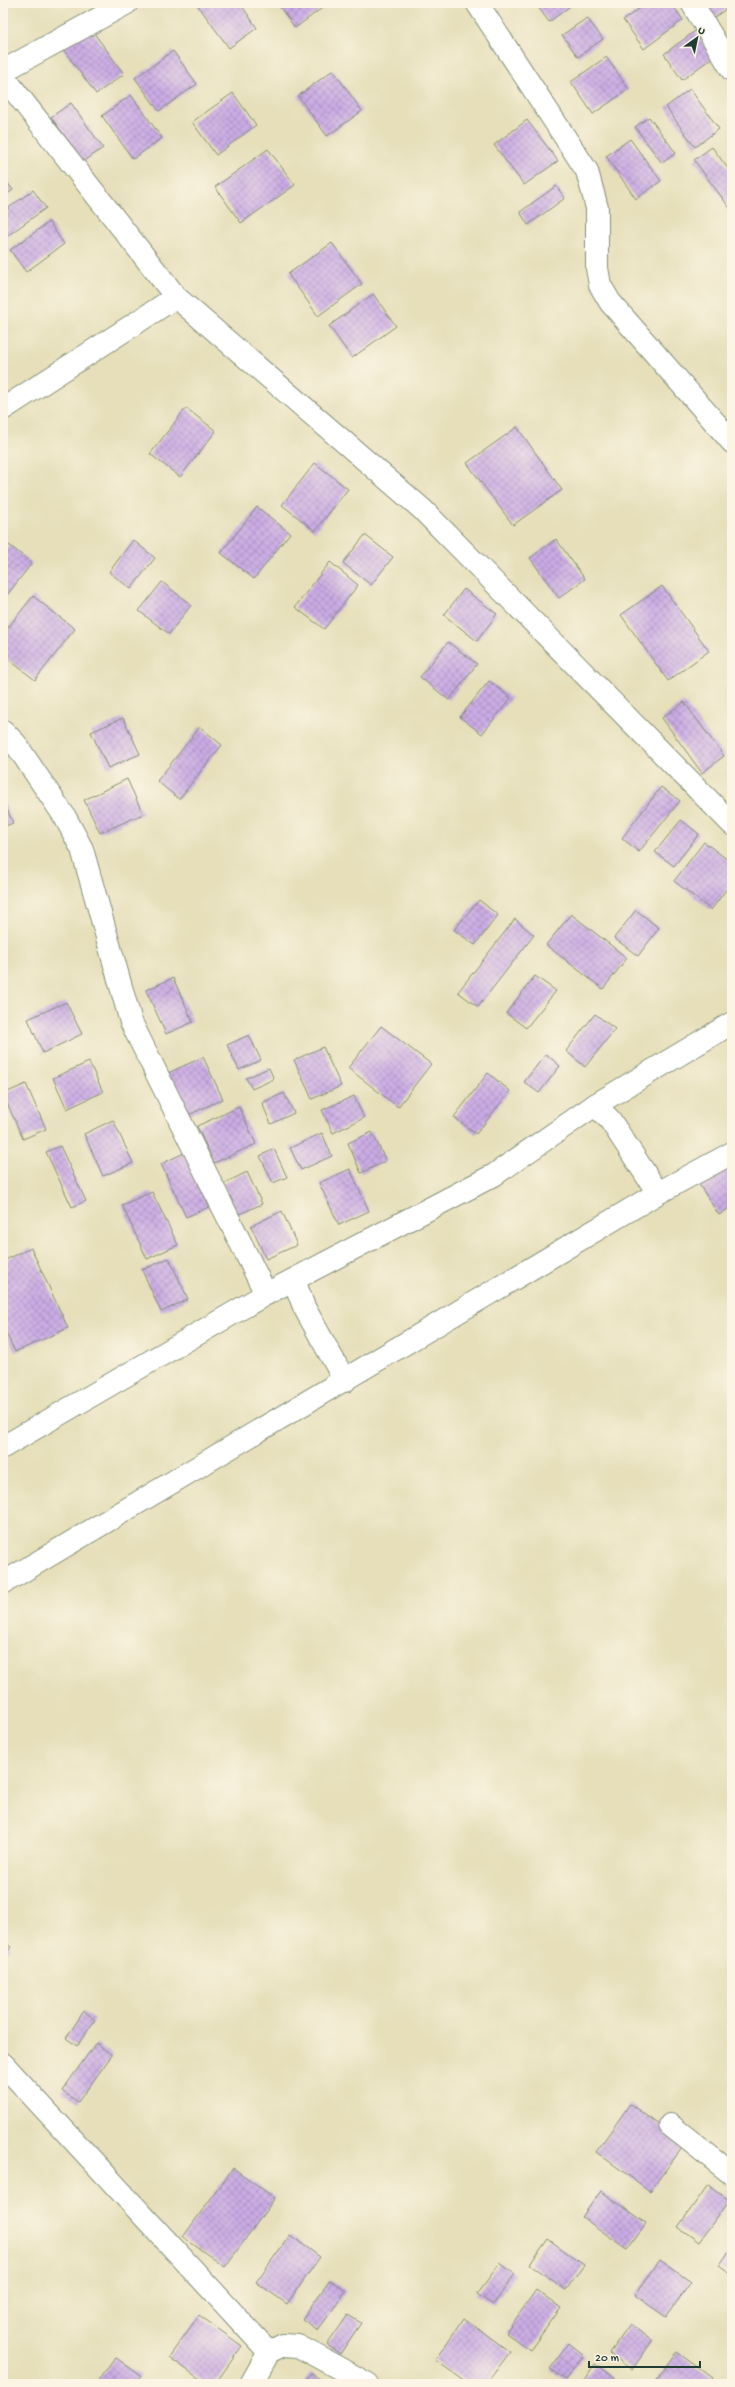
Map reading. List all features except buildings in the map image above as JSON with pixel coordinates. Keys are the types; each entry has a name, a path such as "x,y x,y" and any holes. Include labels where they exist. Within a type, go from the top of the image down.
{"street":[{"path":"3,70 127,3"},
{"path":"477,3 587,171 596,208 597,268 600,285 610,302 732,442"},
{"path":"692,3 732,70"},
{"path":"3,76 176,297 422,509 732,824"},
{"path":"3,409 176,297"},
{"path":"3,731 15,743 65,817 82,849 131,1022 266,1294"},
{"path":"3,1447 266,1294 494,1175 602,1113 732,1022"},
{"path":"602,1113 655,1188"},
{"path":"3,1582 341,1375 655,1188 732,1154"},
{"path":"294,1280 304,1307 341,1375"},
{"path":"3,2064 269,2352"},
{"path":"670,2125 732,2174"},
{"path":"251,2384 269,2352 283,2345 298,2346 368,2384"}]}
